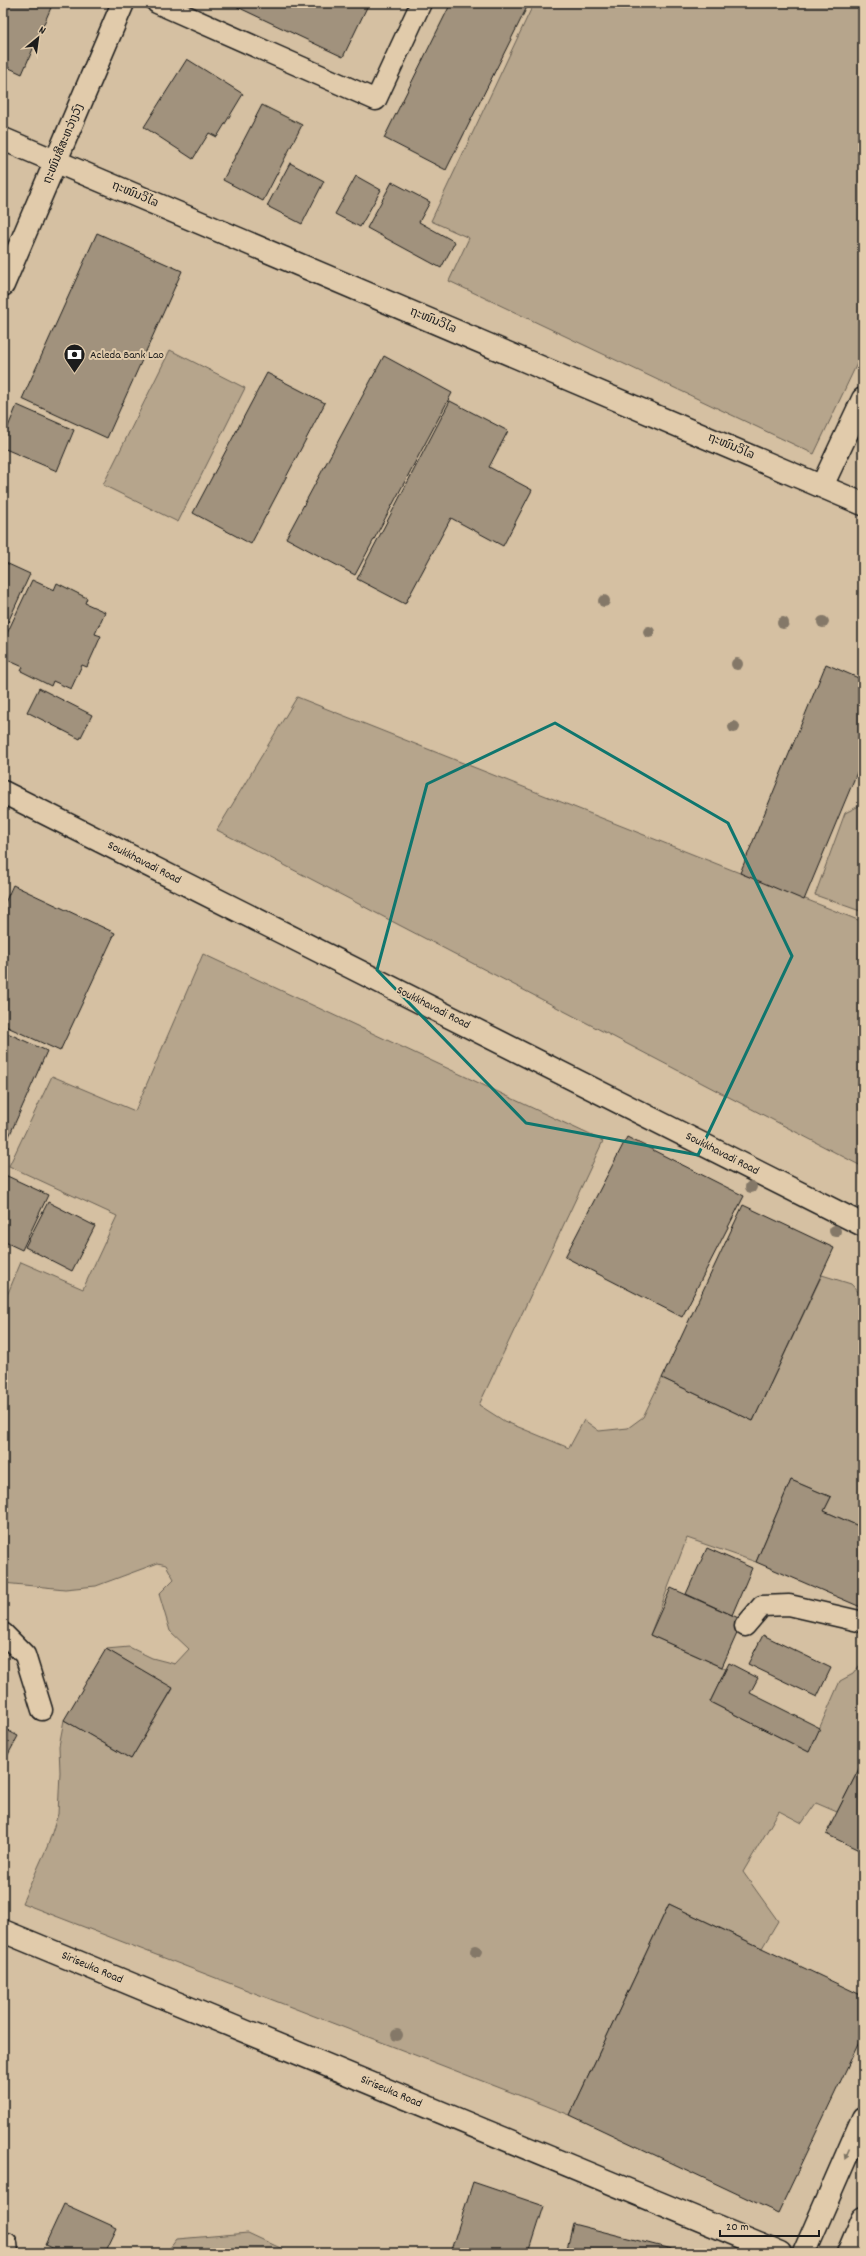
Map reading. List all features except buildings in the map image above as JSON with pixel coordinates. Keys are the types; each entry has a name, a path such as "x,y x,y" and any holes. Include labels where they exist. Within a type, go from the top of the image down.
{"street":[{"name":"ຖະໜົນສີສະຫວ່າງວົງ","path":"3,285 57,162 123,3"},
{"name":"ຖະໜົນວິໄລ","path":"3,138 863,504"},
{"path":"822,486 863,399"},
{"name":"Soukkhavadi Road","path":"3,792 863,1225"},
{"name":"Siriseuka Road","path":"3,1931 780,2253"},
{"path":"804,2253 863,2118"},
{"path":"848,2253 863,2218"}],"lane":[{"path":"157,3 376,100 421,3"},
{"path":"745,1626 762,1606 788,1606 863,1622"},
{"path":"3,1633 25,1654 42,1710"}],"highlighted area":[{"path":"555,723 728,823 792,956 698,1155 526,1123 377,970 427,784"}],"shaded area":[{"path":"534,3 863,3 863,351 814,454 449,281 469,238 431,221"},
{"path":"170,350 245,388 178,522 103,485"},
{"path":"297,697 863,922 863,1167 217,830"},
{"path":"863,804 863,912 815,895 845,813"},
{"path":"203,954 603,1141 479,1405 504,1421 569,1448 584,1420 599,1431 628,1428 643,1417 662,1378 753,1421 822,1275 851,1284 863,1297 863,1528 824,1511 831,1497 791,1480 756,1562 687,1538 650,1635 726,1669 710,1702 809,1752 840,1681 853,1674 863,1661 863,1761 837,1812 816,1803 802,1823 779,1811 743,1872 778,1921 762,1948 669,1904 570,2115 22,1903 48,1845 58,1814 60,1772 59,1746 64,1720 131,1759 173,1689 106,1649 129,1647 152,1658 175,1664 189,1649 170,1631 159,1594 174,1579 166,1565 158,1563 96,1586 65,1589 3,1583 3,1305 21,1262 83,1289 117,1216 9,1166 52,1076 135,1111"},
{"path":"248,2233 291,2253 166,2253 177,2239"}],"place":[{"name":"Acleda Bank Lao","path":"75,374"}]}
